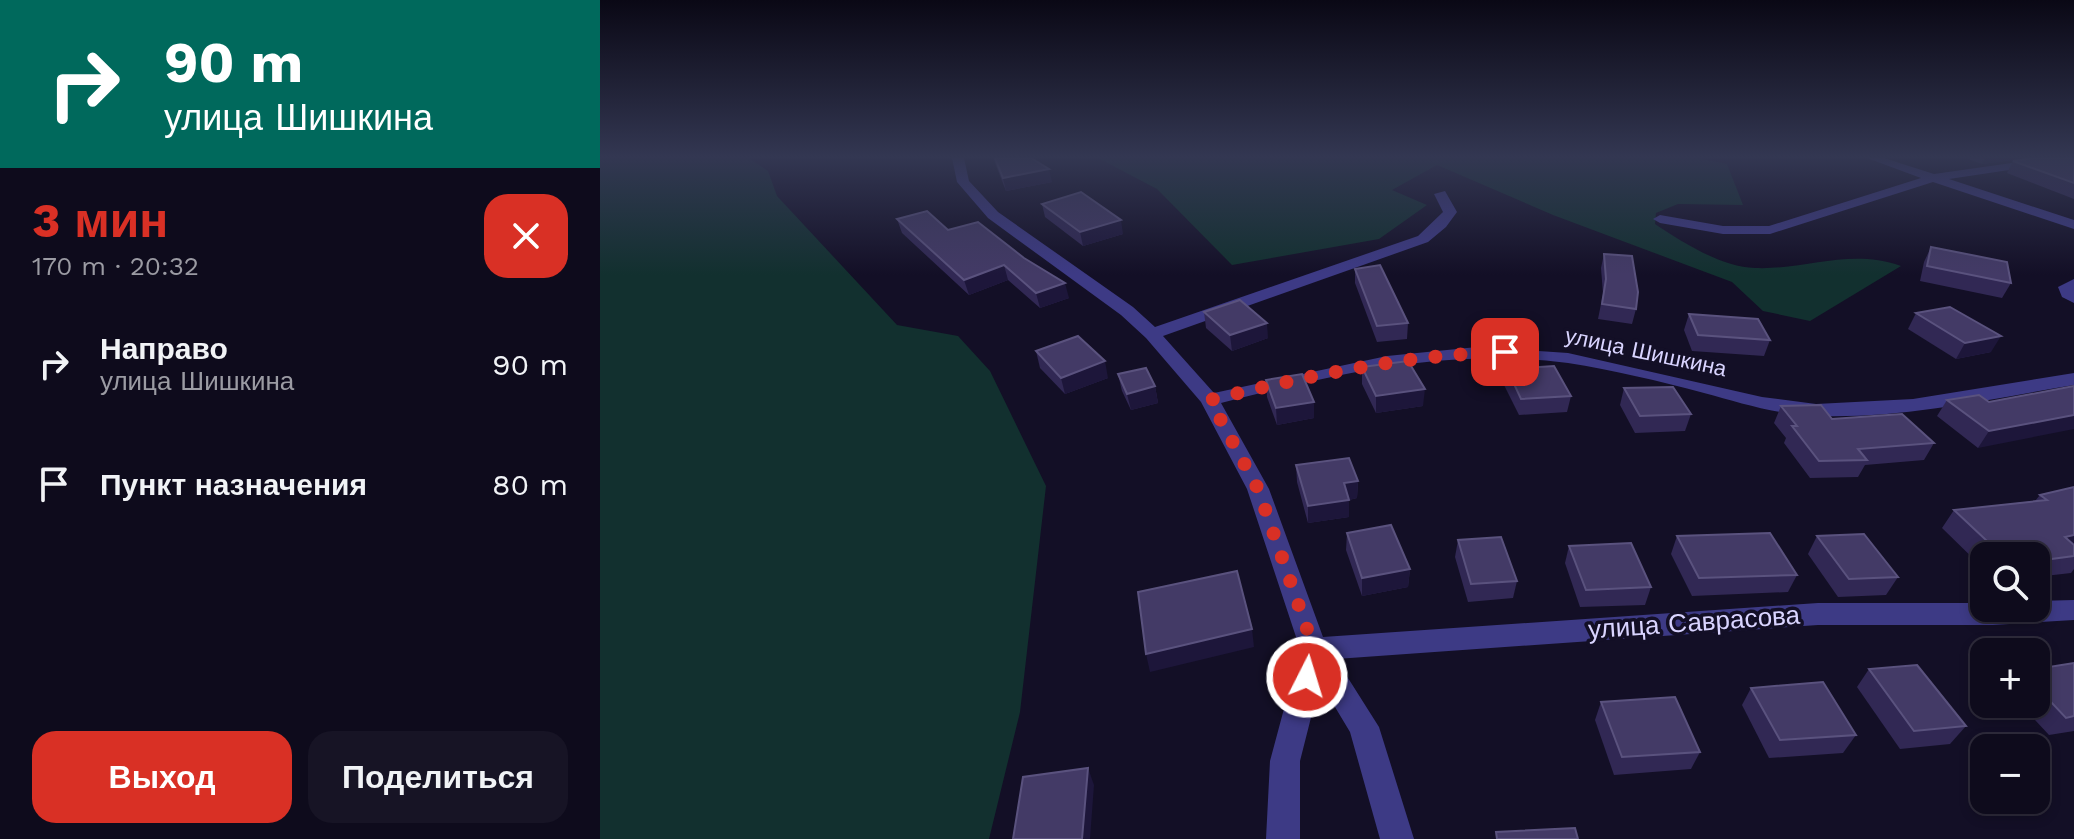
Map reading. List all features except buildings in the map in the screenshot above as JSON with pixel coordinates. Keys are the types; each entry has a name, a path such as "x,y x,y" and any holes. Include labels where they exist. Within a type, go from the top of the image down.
{"street":[{"path":"977,197 993,215 1093,285 1152,334 1210,400 1258,489 1314,649 1364,727 1397,839"},
{"path":"1152,334 1423,239 1450,212 1442,197"},
{"path":"1660,219 1723,230 1770,230 1874,197"},
{"path":"1991,197 2074,225"},
{"path":"2074,284 2066,287 2068,294 2074,298"},
{"name":"улица Шишкина","path":"1210,400 1398,359 1492,353 1565,357 1635,370 1768,404 1814,410 1875,410 2074,379"},
{"name":"улица Саврасова","path":"1314,649 1818,614 1993,614 2074,610"},
{"path":"1283,839 1285,761 1314,649"}],"green space":[{"path":"600,197 778,197 897,325 958,336 990,371 1046,486 1020,712 989,839 600,839"},
{"path":"1165,197 1409,197 1427,205 1379,239 1232,265"},
{"path":"1512,197 1740,197 1743,205 1678,204 1656,213 1655,224 1702,252 1742,267 1774,268 1845,259 1882,261 1901,266 1810,321 1763,311 1732,282"}],"route":[{"path":"1307,677 1314,649 1258,489 1210,400 1398,359 1505,352"}]}
